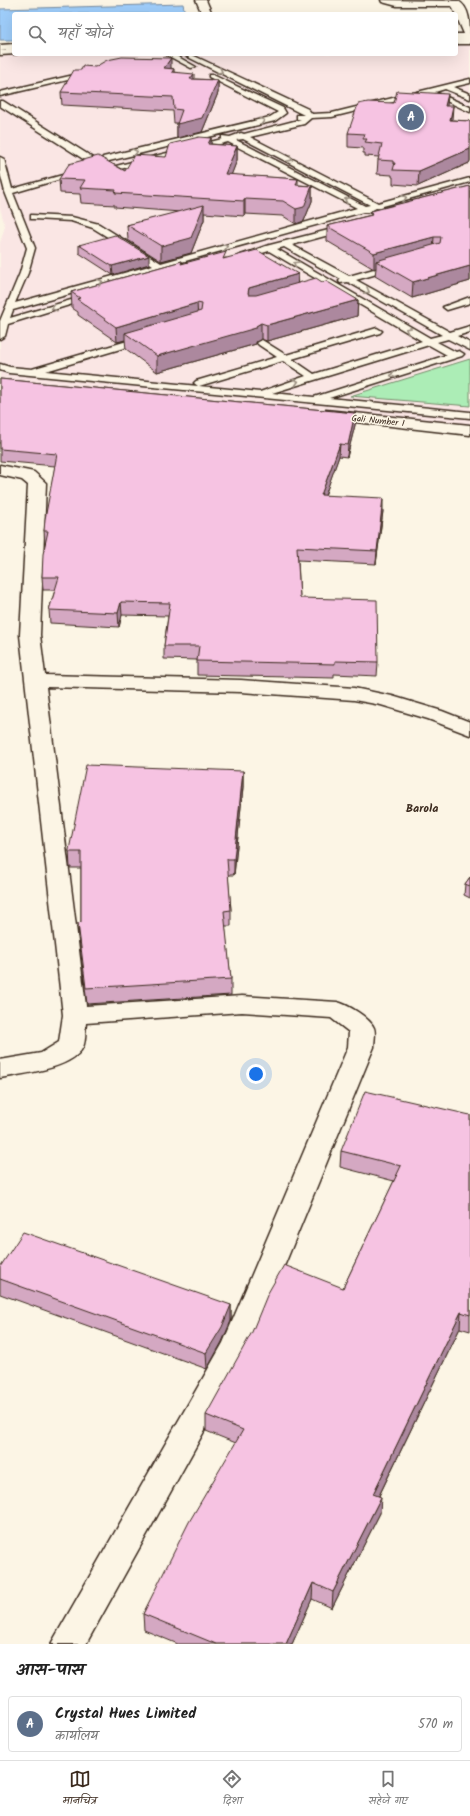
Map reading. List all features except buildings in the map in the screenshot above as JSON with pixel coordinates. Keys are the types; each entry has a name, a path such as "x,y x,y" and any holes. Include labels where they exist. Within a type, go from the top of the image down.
{"street":[{"path":"201,0 206,12"},
{"path":"386,0 396,3 429,1 447,2 458,5 470,35 458,37"},
{"path":"0,48 12,47"},
{"name":"Gali Number 1","path":"0,384 470,430"},
{"path":"0,470 28,476 37,483 30,635 75,1016 71,1046 48,1061 0,1069"},
{"path":"36,681 241,686 354,694 392,702 470,729"},
{"path":"68,1644 236,1347 362,1047 362,1029 337,1010 242,1004 75,1016"}],"lane":[{"path":"458,42 470,42"},
{"path":"0,54 12,53"},
{"path":"168,56 280,110 286,116"},
{"path":"188,56 305,112 309,115 308,118"},
{"path":"0,94 98,72"},
{"path":"101,166 106,159 286,116 308,118 332,115 470,81"},
{"path":"228,84 242,82"},
{"path":"446,87 470,97"},
{"path":"428,91 470,110"},
{"path":"0,103 101,166"},
{"path":"9,192 101,166 116,168 301,122 308,118"},
{"path":"230,129 389,211"},
{"path":"214,133 375,215"},
{"path":"0,159 9,192 31,248 24,273 3,323 0,336"},
{"path":"292,173 309,169"},
{"path":"9,308 363,208 470,180"},
{"path":"457,184 470,191"},
{"path":"34,217 72,219 96,226 173,274 158,278"},
{"path":"232,258 352,226"},
{"path":"292,228 307,238"},
{"path":"285,244 470,347"},
{"path":"269,248 454,355"},
{"path":"315,288 398,265"},
{"path":"3,323 93,297 78,288"},
{"path":"447,307 470,300"},
{"path":"259,394 470,329"},
{"path":"199,383 377,331"},
{"path":"30,372 152,336"},
{"path":"262,343 313,377"},
{"path":"313,400 470,350"},
{"path":"0,367 9,370 470,415"}],"shaded area":[{"path":"470,39 470,429 0,384 0,243 5,226 0,208 0,53 12,53 12,56 458,56 458,40"}],"green space":[{"path":"470,359 470,406 350,396"}],"water":[{"path":"183,4 185,12 12,12 12,40 0,40 0,9"}],"place":[{"name":"Crystal Hues Limited","path":"411,117"}],"district":[{"name":"Barola","path":"422,808"}]}
